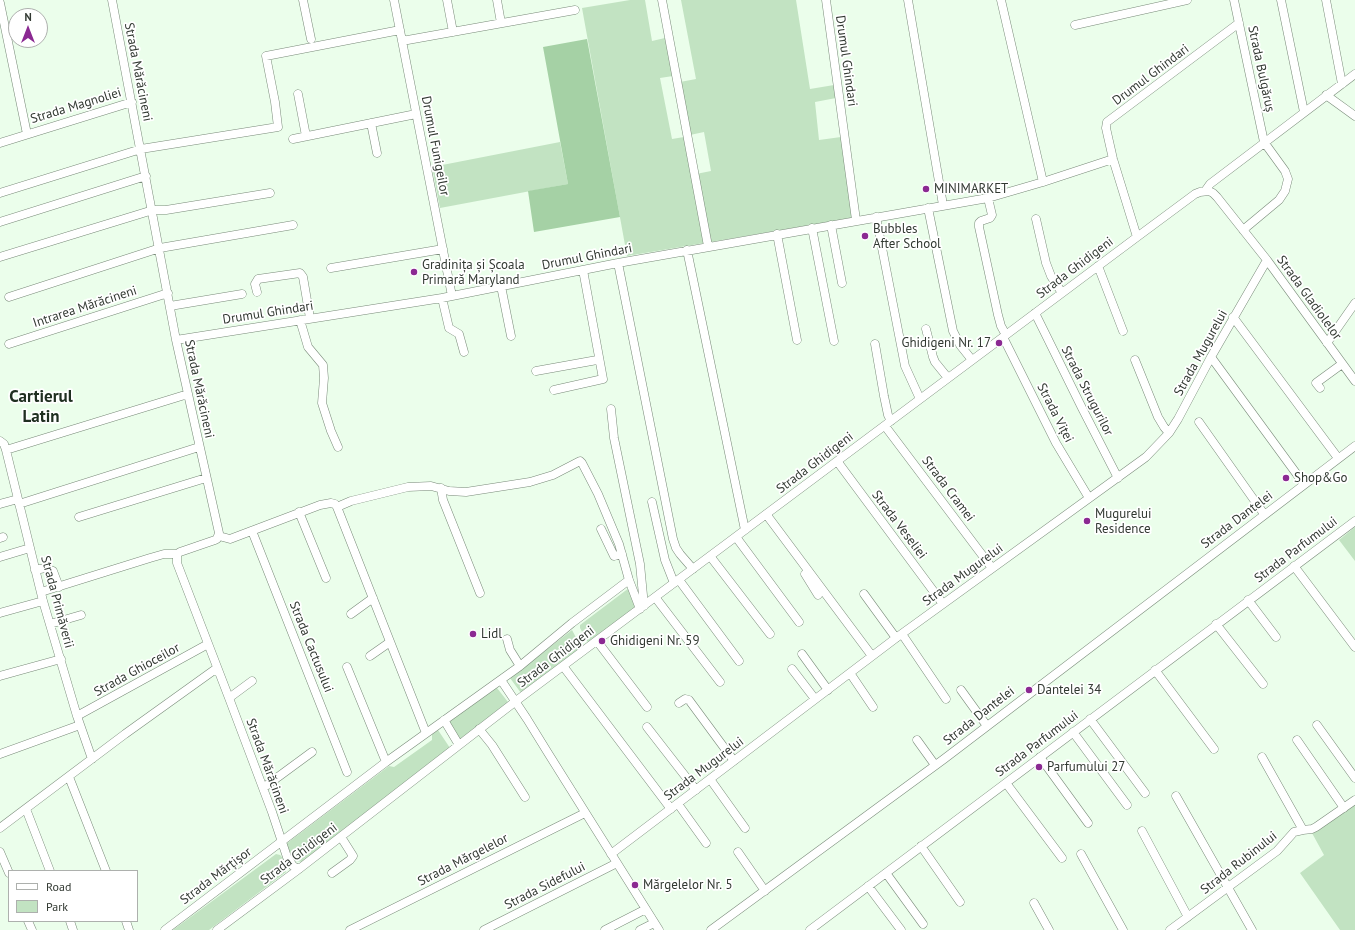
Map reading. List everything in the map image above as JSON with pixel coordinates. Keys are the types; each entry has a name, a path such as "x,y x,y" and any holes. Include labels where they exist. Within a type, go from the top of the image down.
{"street":[{"name":"Strada Mărăcineni","path":"112,0 153,210 176,340 219,536"},
{"path":"304,0 311,39"},
{"name":"Drumul Funigeilor","path":"394,0 452,296"},
{"path":"447,0 453,32"},
{"path":"497,0 501,23"},
{"path":"662,0 708,246"},
{"name":"Drumul Ghindari","path":"826,0 856,220"},
{"path":"908,0 943,205"},
{"path":"1001,0 1043,182"},
{"path":"1075,25 1187,0"},
{"name":"Strada Bulgăruș","path":"1234,0 1264,142"},
{"path":"1281,0 1304,112"},
{"path":"1326,0 1342,84"},
{"name":"Strada Magnoliei","path":"0,3 27,134"},
{"path":"402,41 575,10"},
{"name":"Drumul Ghindari","path":"1137,237 1113,159 1106,128 1107,122 1239,23"},
{"path":"0,193 141,149 278,128 275,102 266,56 400,30"},
{"path":"1205,191 1213,193 1217,197 1243,230 1278,200 1285,191 1287,185 1288,180 1285,171 1264,142 1355,74"},
{"path":"298,94 306,136"},
{"path":"1326,95 1355,116"},
{"name":"Strada Magnoliei","path":"0,143 132,102"},
{"path":"293,139 416,114"},
{"path":"371,123 377,153"},
{"name":"Strada Ghidigeni","path":"216,930 299,869 516,701 676,581 1195,194 1205,191 1210,184 1264,142"},
{"name":"Drumul Ghindari","path":"176,340 442,298 708,246 988,198 1113,159"},
{"path":"0,222 146,176"},
{"path":"0,257 153,210 166,210 270,194"},
{"path":"988,198 992,215 990,218 981,221 979,223 979,227 998,315 1005,336"},
{"path":"928,208 955,337 972,360"},
{"path":"876,217 905,366 920,399"},
{"path":"1036,219 1046,263 1051,276 1062,293"},
{"path":"9,297 160,248 293,225"},
{"path":"831,225 842,283"},
{"path":"812,228 834,341"},
{"name":"Strada Gladiolelor","path":"1243,230 1355,381"},
{"path":"777,234 797,340"},
{"path":"331,268 443,249"},
{"path":"687,250 745,530"},
{"name":"Strada Mugurelui","path":"611,854 872,656 1146,457 1169,433 1178,419 1233,317 1266,260"},
{"path":"618,263 673,539 680,554 694,568"},
{"path":"1098,266 1123,331"},
{"path":"554,390 603,379 583,270"},
{"path":"257,292 255,284 258,279 300,273 303,277 310,318"},
{"path":"501,286 511,336"},
{"name":"Intrarea Mărăcineni","path":"9,344 168,293"},
{"path":"170,306 242,294"},
{"path":"442,298 449,328 459,334 464,352"},
{"path":"1327,343 1355,303"},
{"name":"Strada Strugurilor","path":"1035,313 1118,478"},
{"path":"1233,317 1338,458"},
{"path":"300,320 308,348 323,365 324,378 322,403 338,447"},
{"path":"926,329 935,362 948,378"},
{"name":"Strada Viței","path":"1005,336 1056,443 1089,498"},
{"name":"Strada Cramei","path":"876,344 888,415 888,423 992,568"},
{"path":"536,371 597,360 599,357"},
{"path":"1211,357 1304,484"},
{"path":"1135,360 1158,417 1169,433"},
{"path":"1320,388 1316,383 1342,364"},
{"path":"6,450 188,394"},
{"path":"612,409 616,445 640,564 642,607"},
{"path":"1199,422 1264,514"},
{"name":"Strada Primăverii","path":"0,441 4,444 6,450 43,601 77,716 92,759"},
{"name":"Strada Dantelei","path":"712,930 987,726 1355,446"},
{"path":"0,504 18,501 199,447"},
{"path":"41,592 164,554 177,554 215,540 219,536 230,539 320,505 334,505 408,487 424,485 458,492 473,492 530,482 553,475 580,461 598,494 619,544 629,580 642,607"},
{"name":"Strada Veseliei","path":"837,461 943,604"},
{"path":"79,517 206,478"},
{"path":"441,488 443,500 480,593"},
{"path":"652,502 665,560 676,581 739,661"},
{"path":"334,505 373,598 426,733"},
{"path":"299,512 326,578"},
{"path":"764,516 797,561 818,595"},
{"path":"764,516 872,656"},
{"name":"Strada Parfumului","path":"810,930 819,927 868,886 1355,521"},
{"path":"601,529 614,556 622,554"},
{"name":"Strada Cactusului","path":"252,531 347,772"},
{"path":"736,537 799,622"},
{"path":"0,557 30,548"},
{"name":"Strada Mărăcineni","path":"177,554 177,563 263,788 287,857 294,866 299,869"},
{"path":"710,556 770,634"},
{"path":"1294,566 1355,647"},
{"path":"35,570 45,568 54,571 59,586"},
{"name":"Strada Mărțișor","path":"165,930 386,762 520,666 572,623 629,580"},
{"path":"864,594 899,636 946,699"},
{"path":"655,597 720,682"},
{"path":"351,614 373,598"},
{"path":"1248,600 1276,637"},
{"path":"0,613 43,601"},
{"path":"50,624 81,615"},
{"path":"1216,624 1263,684"},
{"path":"507,639 510,650 520,666"},
{"path":"597,641 647,707"},
{"path":"370,656 390,642"},
{"name":"Strada Ghioceilor","path":"77,716 208,644"},
{"path":"802,654 828,690"},
{"path":"0,676 61,660"},
{"path":"347,666 386,762"},
{"path":"563,666 671,809"},
{"path":"0,828 217,668"},
{"path":"792,669 815,699"},
{"path":"1155,670 1214,749"},
{"path":"850,673 873,707"},
{"path":"501,680 516,701 659,930"},
{"path":"229,698 252,681"},
{"path":"961,690 987,726"},
{"path":"679,703 685,698 689,700 734,762"},
{"path":"1090,719 1145,793"},
{"path":"444,720 459,745"},
{"path":"0,754 80,725"},
{"path":"1317,726 1355,778"},
{"path":"647,727 696,790"},
{"path":"479,730 492,745 525,797"},
{"path":"1073,732 1127,805"},
{"path":"917,740 935,765"},
{"path":"1298,740 1344,808"},
{"path":"263,788 312,752"},
{"path":"1040,757 1088,823"},
{"path":"1262,757 1303,830"},
{"path":"68,777 106,870"},
{"path":"710,779 745,828"},
{"path":"1006,783 1062,858"},
{"path":"1176,796 1252,930"},
{"name":"Strada Rubinului","path":"1170,930 1278,851 1294,832 1316,827 1355,800"},
{"path":"678,804 706,843"},
{"path":"26,809 50,870"},
{"name":"Strada Mărgelelor","path":"350,930 585,813"},
{"path":"1142,832 1188,917"},
{"path":"332,873 350,860 353,856 341,837"},
{"path":"921,846 960,902"},
{"path":"0,852 8,872"},
{"path":"738,852 766,891"},
{"path":"1082,854 1123,930"},
{"name":"Strada Sidefului","path":"484,930 617,863"},
{"path":"886,873 923,924"},
{"path":"868,886 901,930"},
{"path":"1034,903 1048,930"},
{"path":"605,930 646,909"},
{"path":"640,930 654,922"}],"green space":[{"path":"630,0 645,0 652,41 665,38 673,76 660,78 672,139 684,137 691,175 711,171 704,132 690,135 680,82 696,79 681,0 796,0 810,89 834,85 836,98 815,102 819,140 841,137 852,218 627,256 582,8"},
{"path":"587,39 620,217 534,232 528,191 568,184 543,47"},
{"path":"560,142 568,184 440,208 432,167"},
{"path":"1355,527 1355,561 1339,540"},
{"path":"629,588 635,607 633,610 588,642 580,628 580,625"},
{"path":"572,630 580,645 579,649 521,693 510,678"},
{"path":"497,688 508,702 462,739 458,737 448,722"},
{"path":"438,730 450,748 302,862 292,859 286,844 389,766 394,767 432,740 432,734"},
{"path":"1355,801 1355,930 1340,930 1300,873 1324,855 1312,833"},
{"path":"276,854 282,857 286,872 209,930 173,930"}],"place":[{"name":"MINIMARKET","path":"926,189"},
{"name":"Bubbles After School","path":"865,236"},
{"name":"Gradinița și Școala Primară Maryland","path":"414,272"},
{"name":"Ghidigeni Nr. 17","path":"999,343"},
{"name":"Shop&Go","path":"1286,478"},
{"name":"Mugurelui Residence","path":"1087,521"},
{"name":"Lidl","path":"473,634"},
{"name":"Ghidigeni Nr. 59","path":"602,641"},
{"name":"Dantelei 34","path":"1029,690"},
{"name":"Parfumului 27","path":"1039,767"},
{"name":"Mărgelelor Nr. 5","path":"635,885"}],"district":[{"name":"Cartierul Latin","path":"41,407"}]}
